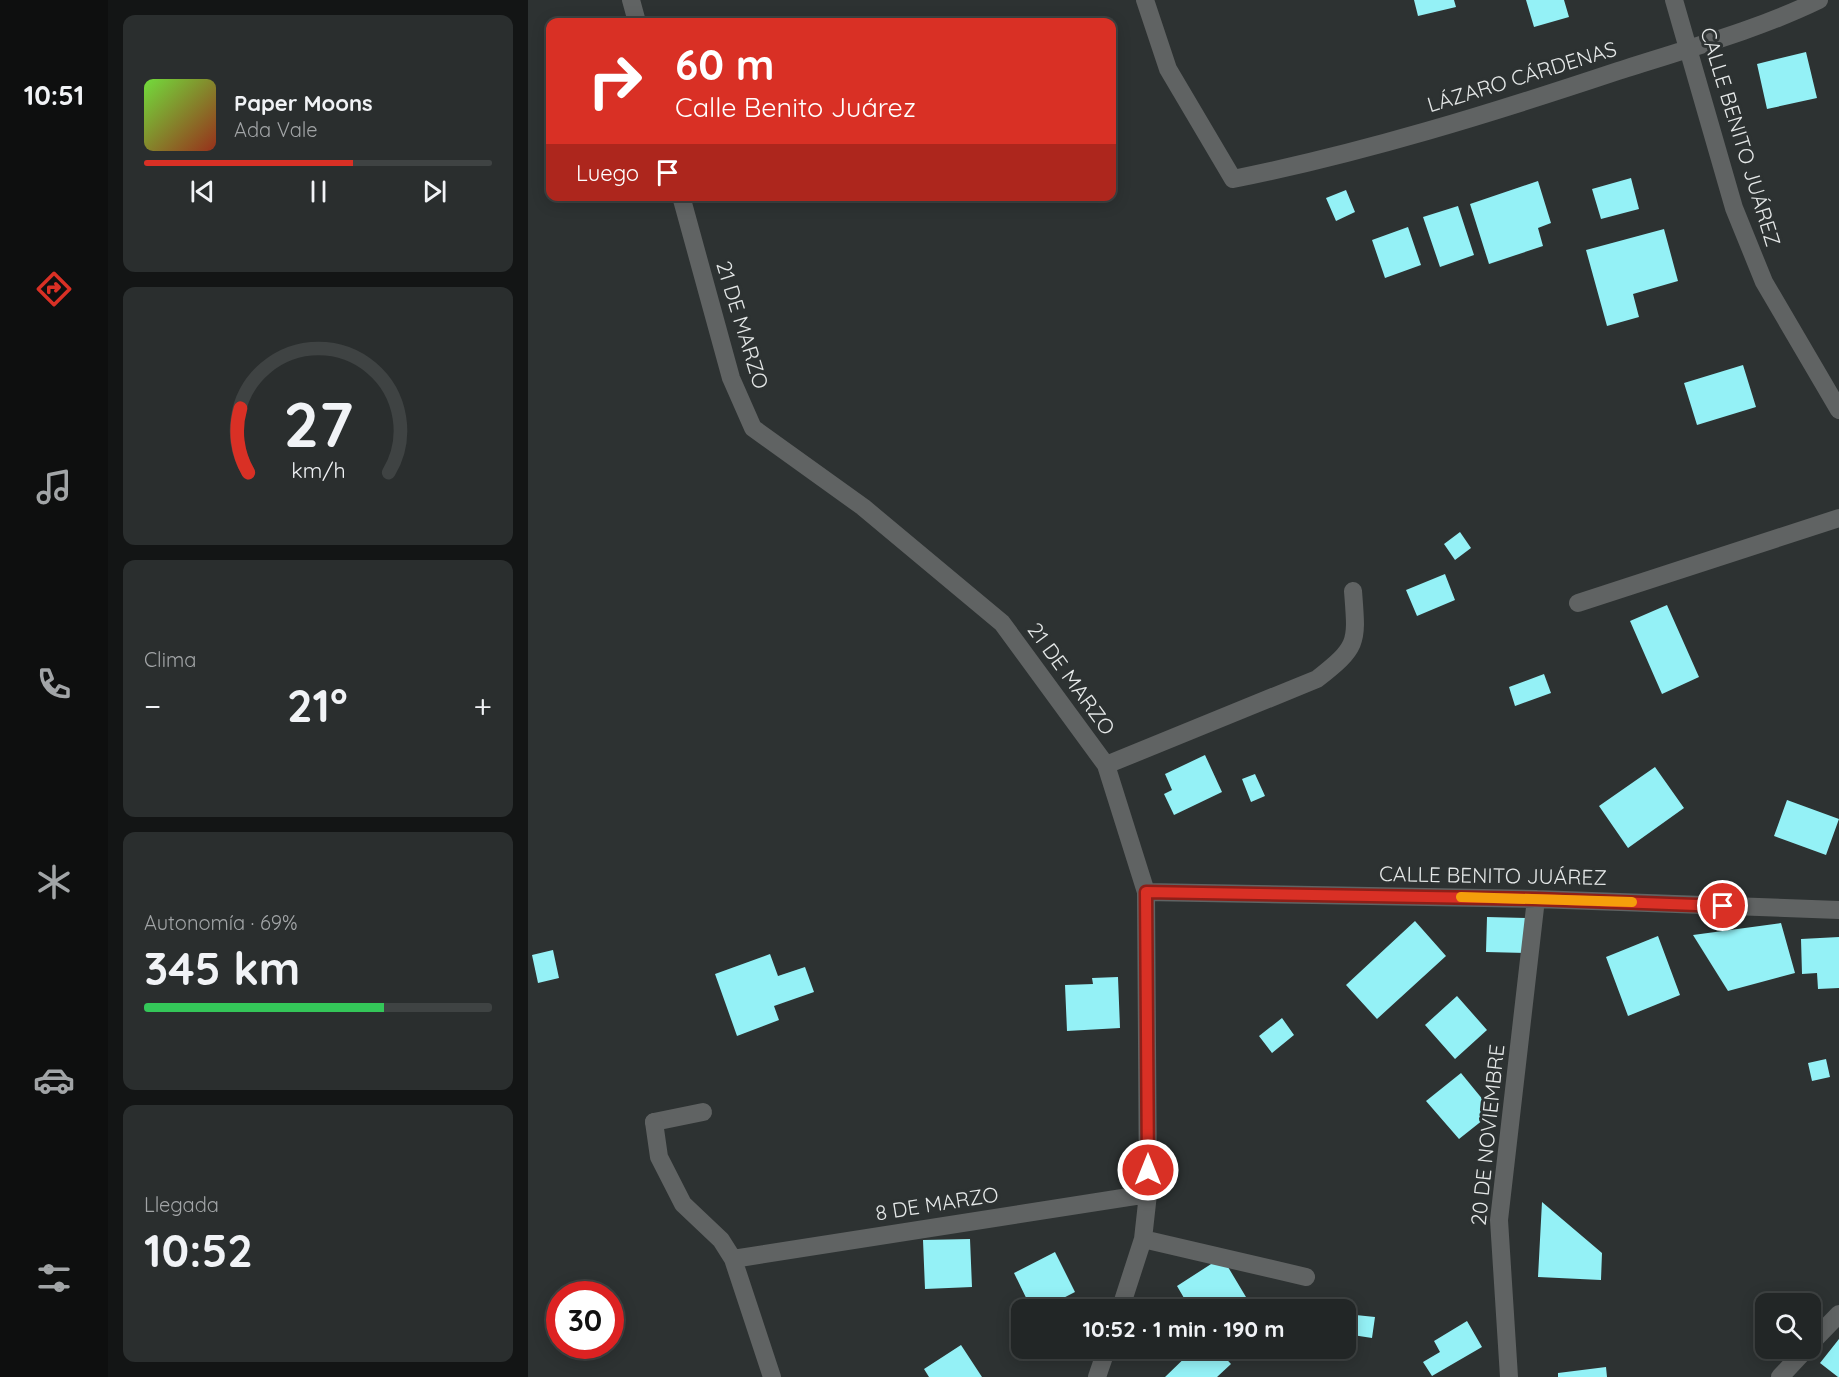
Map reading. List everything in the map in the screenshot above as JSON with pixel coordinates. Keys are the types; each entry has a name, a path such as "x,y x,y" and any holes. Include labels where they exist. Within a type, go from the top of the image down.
{"street":[{"path":"631,0 636,18"},
{"name":"LÁZARO CÁRDENAS","path":"1145,0 1168,69 1233,179 1327,158 1585,82 1780,19 1819,0"},
{"name":"CALLE BENITO JUÁREZ","path":"1674,0 1734,208 1764,282 1839,410"},
{"name":"21 DE MARZO","path":"682,201 730,378 753,428 862,507 1002,623 1106,765 1146,892 1148,1194 1143,1239 1124,1299"},
{"path":"1578,603 1839,518"},
{"path":"1106,765 1317,679 1344,658 1357,634 1353,591"},
{"name":"CALLE BENITO JUÁREZ","path":"1146,892 1536,899 1839,910"},
{"name":"20 DE NOVIEMBRE","path":"1509,1377 1499,1220 1536,899"},
{"path":"703,1112 654,1122 659,1157 683,1204 721,1240 733,1259 771,1377"},
{"name":"8 DE MARZO","path":"733,1259 1148,1194"},
{"path":"1143,1239 1306,1276"},
{"path":"1821,1333 1839,1314"},
{"path":"1097,1377 1103,1359"},
{"path":"1780,1377 1797,1359"}],"building":[{"path":"1414,0 1454,0 1456,7 1418,16"},
{"path":"1526,0 1564,0 1569,17 1534,27"},
{"path":"1806,52 1817,98 1767,109 1757,64"},
{"path":"1631,178 1639,209 1601,219 1592,189"},
{"path":"1538,181 1551,223 1538,228 1543,246 1489,264 1470,204"},
{"path":"1346,190 1355,212 1336,221 1326,198"},
{"path":"1458,206 1474,255 1440,267 1423,217"},
{"path":"1408,227 1421,265 1385,278 1372,240"},
{"path":"1664,229 1678,281 1633,294 1639,317 1607,326 1586,250"},
{"path":"1743,365 1756,407 1697,425 1684,383"},
{"path":"1460,532 1471,548 1455,560 1444,544"},
{"path":"1445,574 1455,600 1417,616 1406,590"},
{"path":"1667,605 1699,677 1662,694 1630,621"},
{"path":"1544,674 1551,693 1515,706 1509,687"},
{"path":"1205,755 1222,792 1174,815 1164,794 1172,790 1165,774"},
{"path":"1655,767 1684,808 1628,848 1599,806"},
{"path":"1255,774 1265,796 1251,802 1242,779"},
{"path":"1787,800 1839,819 1826,855 1774,836"},
{"path":"1487,917 1529,918 1527,953 1486,952"},
{"path":"1415,921 1446,956 1377,1019 1346,985"},
{"path":"1781,923 1795,973 1728,991 1693,935"},
{"path":"1658,936 1680,995 1628,1016 1606,957"},
{"path":"1839,937 1839,988 1818,989 1817,973 1802,974 1801,939"},
{"path":"553,950 559,978 538,983 532,955"},
{"path":"770,954 778,976 805,967 814,992 774,1006 779,1020 737,1036 715,974"},
{"path":"1118,977 1120,1028 1067,1031 1065,985 1093,984 1092,978"},
{"path":"1457,996 1487,1030 1455,1059 1425,1025"},
{"path":"1282,1018 1294,1035 1272,1053 1259,1036"},
{"path":"1826,1059 1830,1077 1812,1081 1808,1063"},
{"path":"1461,1073 1493,1112 1459,1139 1426,1101"},
{"path":"1542,1202 1602,1253 1601,1280 1538,1277"},
{"path":"970,1239 972,1287 925,1289 923,1240"},
{"path":"1055,1252 1075,1292 1061,1299 1027,1299 1014,1273"},
{"path":"1222,1257 1247,1299 1185,1299 1177,1286"},
{"path":"1356,1315 1375,1317 1372,1338 1356,1336"},
{"path":"1467,1321 1482,1347 1432,1376 1423,1362 1440,1352 1434,1341"},
{"path":"1839,1339 1839,1377 1838,1377 1820,1363"},
{"path":"961,1345 982,1377 929,1377 924,1369"},
{"path":"1184,1359 1226,1359 1231,1364 1217,1377 1165,1377"},
{"path":"1606,1367 1607,1377 1558,1377 1558,1373"}],"slow traffic":[{"path":"1461,897 1632,902"}],"route":[{"path":"1148,1170 1146,892 1536,899 1723,906"}]}
